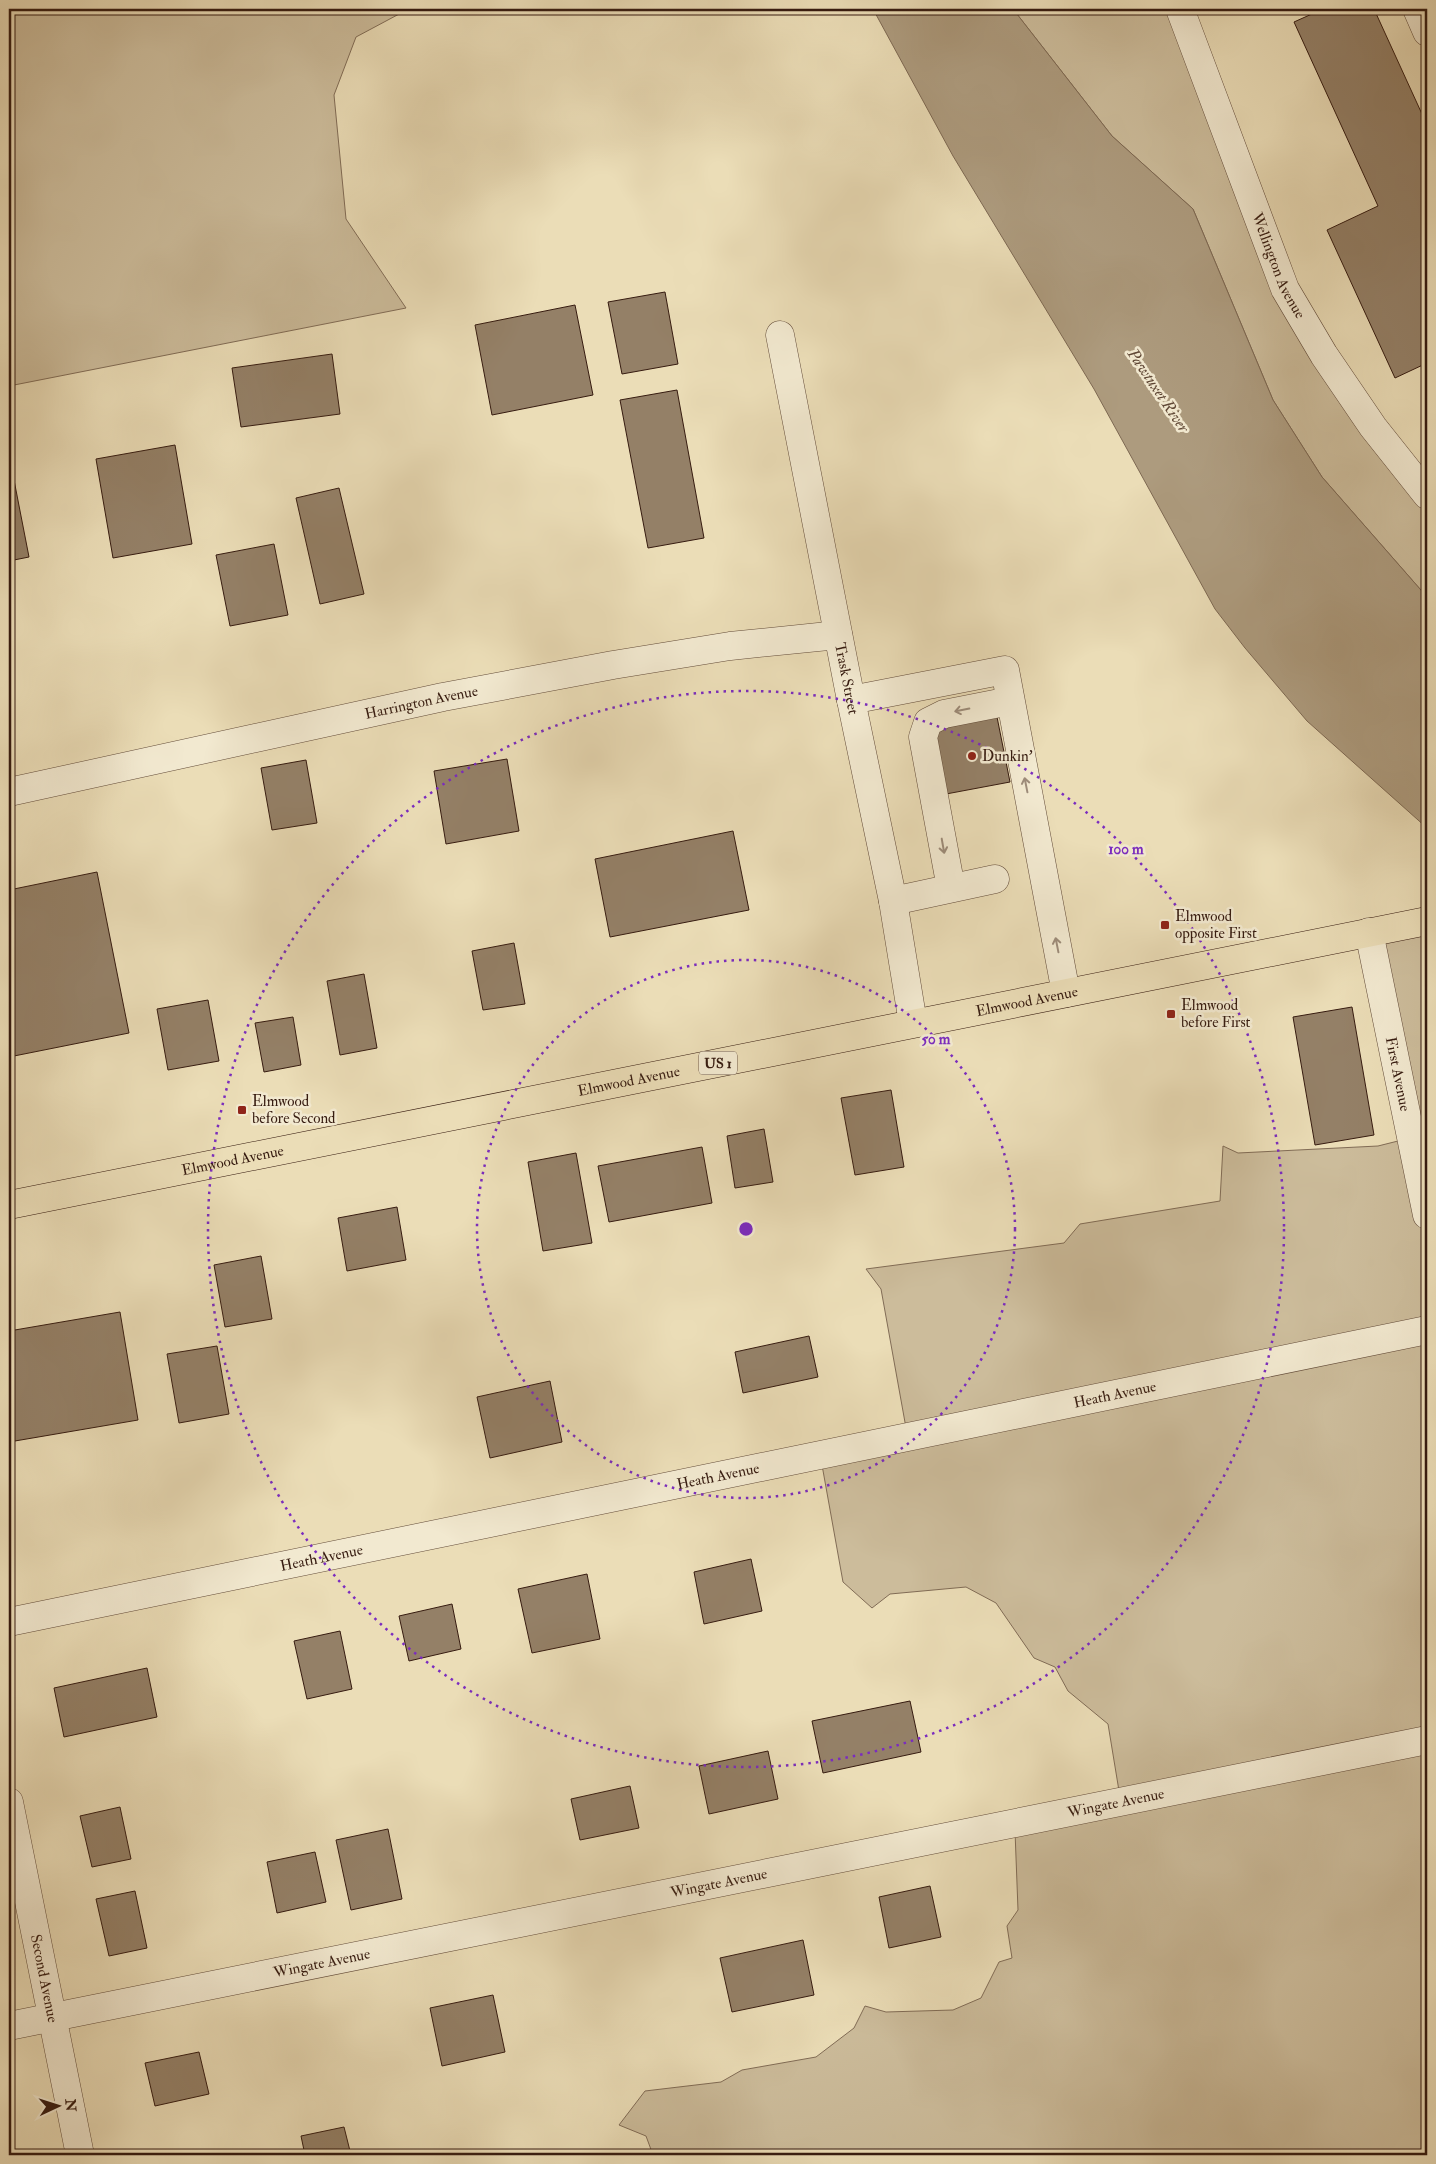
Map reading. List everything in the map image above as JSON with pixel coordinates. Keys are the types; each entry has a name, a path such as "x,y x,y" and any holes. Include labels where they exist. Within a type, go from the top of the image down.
{"main road":[{"name":"Elmwood Avenue","path":"9,1205 1427,921"}],"street":[{"name":"Wellington Avenue","path":"1180,9 1285,290 1324,355 1373,427 1427,495"},
{"path":"1417,9 1427,32"},
{"name":"Trask Street","path":"780,335 838,635 893,901 913,1024"},
{"name":"Harrington Avenue","path":"9,792 443,697 613,665 730,646 838,635"},
{"path":"851,700 1005,670 1066,993"},
{"path":"951,888 923,737 928,722 944,714 1010,701"},
{"path":"893,901 996,879"},
{"name":"First Avenue","path":"1369,932 1427,1215"},
{"name":"Heath Avenue","path":"9,1622 1427,1330"},
{"name":"Wingate Avenue","path":"9,2026 1427,1740"},
{"name":"Second Avenue","path":"9,1802 80,2155"}],"shaded area":[{"path":"9,9 429,9 401,13 356,37 334,95 346,219 406,308 9,386"},
{"path":"1013,9 1181,9 1293,301 1427,491 1427,597 1322,477 1273,400 1193,209 1112,136"},
{"path":"1427,919 1427,2155 653,2155 646,2136 619,2125 645,2091 721,2082 742,2070 816,2057 854,2028 865,2006 886,2012 953,2010 981,1998 999,1962 1012,1958 1007,1926 1018,1910 1015,1831 1121,1803 1108,1724 1068,1691 1055,1667 1034,1658 996,1603 966,1587 890,1594 872,1608 843,1582 822,1465 908,1439 881,1289 866,1269 1064,1243 1080,1224 1220,1201 1223,1146 1238,1153 1378,1146 1398,1141 1366,935"}],"water":[{"name":"Pawtuxet River","path":"873,9 1013,9 1112,136 1193,209 1273,400 1322,477 1427,597 1427,828 1307,721 1245,648 1215,609 1094,389 953,156"}],"building":[{"path":"1323,9 1374,9 1427,125 1427,363 1395,378 1327,230 1378,206 1294,22"},
{"path":"665,292 678,364 622,374 608,302"},
{"path":"575,305 593,395 492,415 475,325"},
{"path":"332,354 340,414 241,427 232,368"},
{"path":"677,390 704,538 648,548 620,400"},
{"path":"175,445 192,544 113,558 96,459"},
{"path":"14,480 29,557 9,561 9,481"},
{"path":"339,488 364,594 320,604 296,498"},
{"path":"274,544 288,615 230,626 216,555"},
{"name":"Dunkin'","path":"997,717 1010,782 946,794 933,730"},
{"path":"507,759 519,831 446,844 434,771"},
{"path":"306,760 317,823 272,830 261,768"},
{"path":"733,831 749,910 610,937 595,859"},
{"path":"97,872 129,1033 9,1057 9,890"},
{"path":"514,943 525,1004 483,1010 472,951"},
{"path":"364,974 377,1048 340,1055 327,981"},
{"path":"208,1000 219,1061 168,1070 157,1009"},
{"path":"1352,1007 1374,1135 1315,1145 1293,1017"},
{"path":"293,1017 301,1065 264,1072 255,1023"},
{"path":"891,1090 904,1167 855,1175 841,1098"},
{"path":"764,1129 773,1182 735,1188 727,1136"},
{"path":"702,1147 712,1203 609,1222 598,1166"},
{"path":"576,1153 592,1243 543,1251 528,1162"},
{"path":"397,1207 406,1260 347,1271 338,1218"},
{"path":"261,1256 272,1319 225,1327 214,1265"},
{"path":"120,1312 138,1420 9,1442 9,1331"},
{"path":"809,1336 818,1377 743,1393 735,1352"},
{"path":"217,1346 229,1414 179,1423 167,1354"},
{"path":"550,1381 562,1442 490,1458 477,1397"},
{"path":"751,1559 762,1611 704,1624 694,1572"},
{"path":"587,1574 600,1639 532,1653 518,1589"},
{"path":"452,1604 461,1649 409,1661 399,1616"},
{"path":"340,1631 352,1689 307,1699 294,1641"},
{"path":"147,1668 157,1717 64,1737 54,1688"},
{"path":"910,1701 921,1752 823,1773 812,1721"},
{"path":"768,1751 778,1799 709,1814 699,1766"},
{"path":"630,1786 639,1828 580,1840 571,1799"},
{"path":"120,1807 131,1859 92,1867 80,1816"},
{"path":"388,1829 402,1899 351,1910 336,1840"},
{"path":"315,1852 326,1902 277,1913 267,1862"},
{"path":"930,1886 941,1937 889,1948 879,1897"},
{"path":"135,1891 147,1948 109,1956 96,1899"},
{"path":"803,1940 814,1995 732,2012 720,1958"},
{"path":"493,1995 505,2052 442,2066 430,2008"},
{"path":"199,2052 209,2094 155,2106 145,2063"},
{"path":"344,2127 351,2155 305,2155 301,2136"},
{"path":"565,2150 566,2155 541,2155"}],"place":[{"name":"Dunkin'","path":"972,756"},
{"name":"Elmwood opposite First","path":"1165,925"},
{"name":"Elmwood before First","path":"1171,1014"},
{"name":"Elmwood before Second","path":"242,1110"}]}
